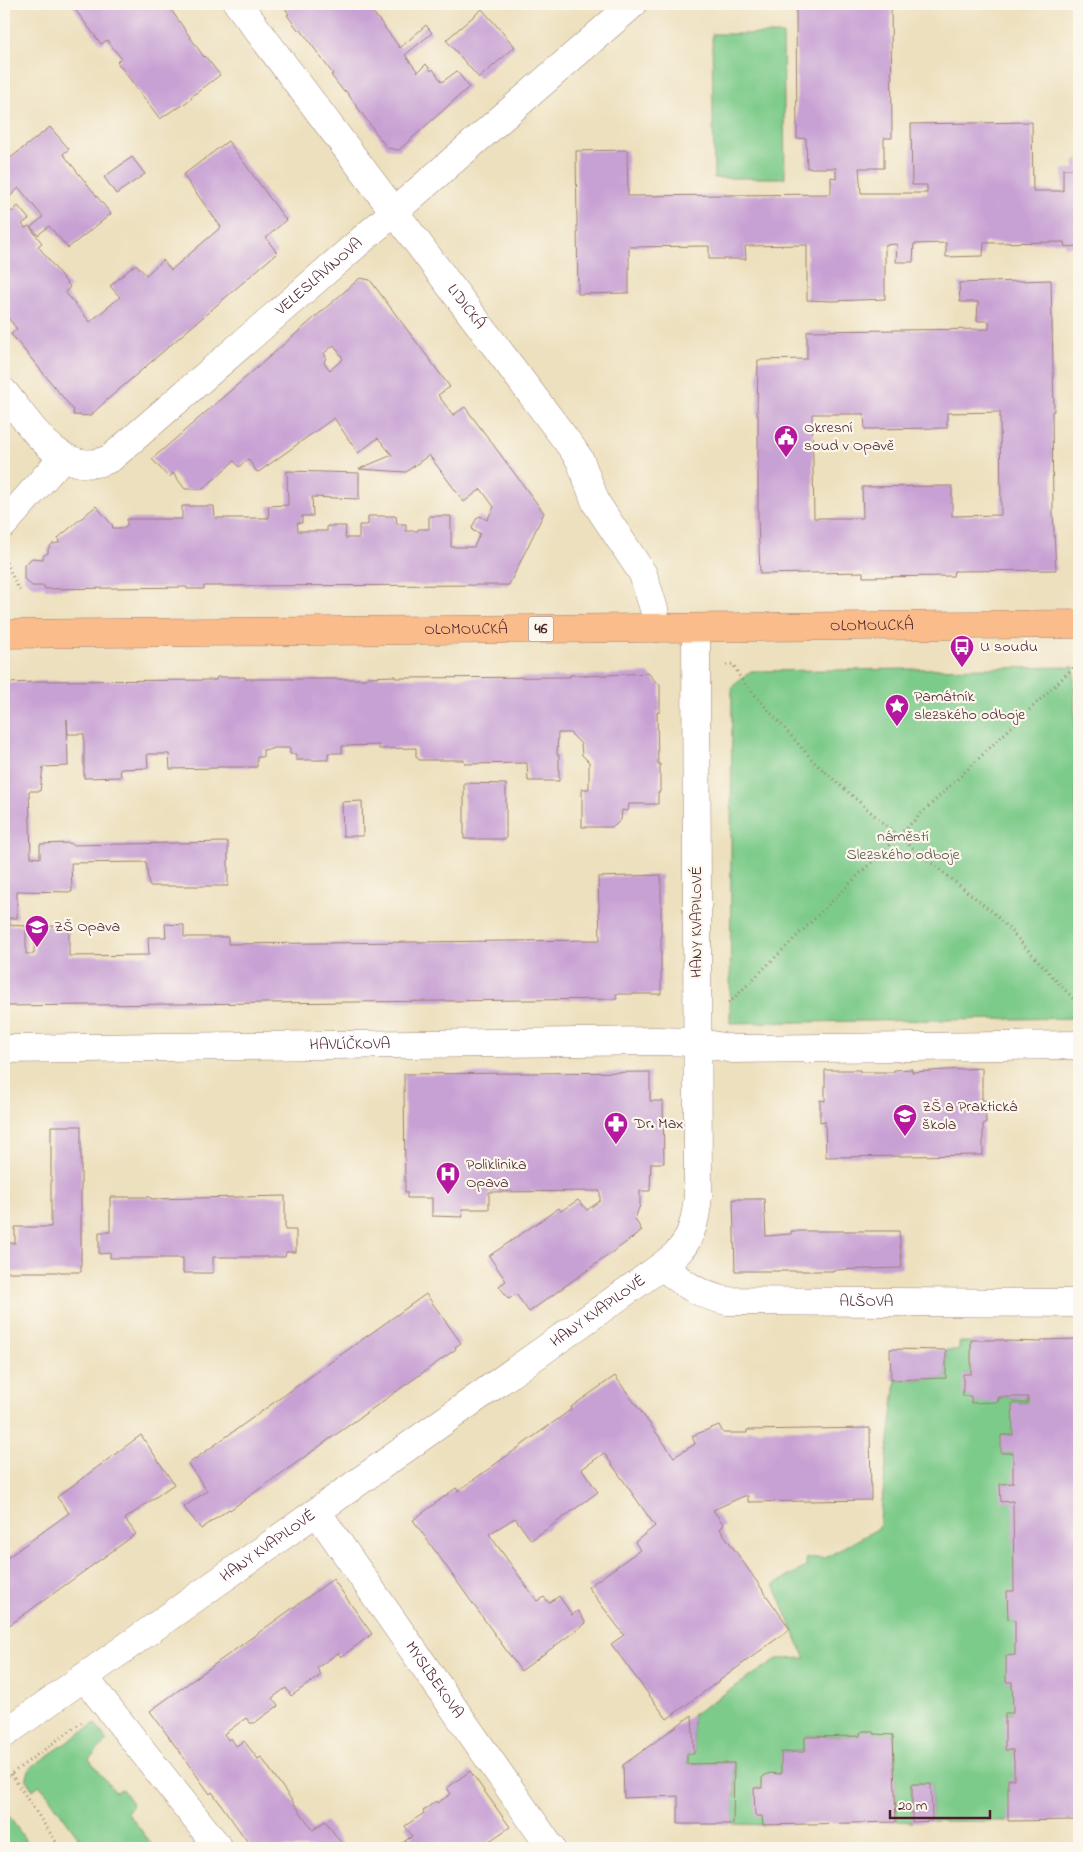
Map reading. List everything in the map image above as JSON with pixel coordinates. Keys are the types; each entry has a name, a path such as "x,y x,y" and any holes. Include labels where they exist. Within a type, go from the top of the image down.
{"main road":[{"name":"OLOMOUCKÁ","path":"4,634 1079,624"}],"street":[{"name":"LIDICKÁ","path":"238,4 580,460 596,503 642,574 649,591 657,628"},
{"name":"VELESLAVÍNOVA","path":"63,457 78,463 90,464 101,463 116,454 633,4"},
{"path":"4,392 40,436 63,457 4,524"},
{"name":"HANY KVAPILOVÉ","path":"4,1734 662,1266 680,1250 696,1218 698,1196 696,628"},
{"name":"HAVLÍČKOVA","path":"4,1049 656,1041 696,1042 732,1049 1079,1045"},
{"name":"ALŠOVA","path":"662,1266 689,1288 706,1296 727,1301 1079,1303"},
{"name":"MYSLBEKOVA","path":"317,1512 551,1848"},
{"path":"84,1677 219,1848"}],"path":[{"path":"4,558 20,592"},
{"path":"696,668 733,664 741,679 815,763 898,836 995,914 1079,1005"},
{"path":"697,1000 730,1002 898,836 1074,667 1079,666"},
{"path":"4,1779 105,1706"},
{"path":"10,1774 60,1848"}],"green space":[{"path":"712,34 783,34 785,178 714,178"},
{"name":"náměstí Slezského odboje","path":"1074,667 1079,1018 730,1023 732,687 751,671"},
{"path":"959,1342 972,1342 973,1374 964,1374 964,1396 973,1396 973,1402 999,1401 999,1397 1029,1397 1029,1403 1014,1402 1014,1435 1002,1435 1002,1453 1014,1453 1014,1483 1002,1484 1002,1501 1014,1501 1016,1591 1009,1619 1016,1619 1016,1656 1008,1656 1008,1682 1014,1682 1014,1712 1006,1713 1006,1750 1014,1750 1015,1779 1010,1821 932,1821 931,1784 912,1784 912,1822 897,1821 894,1735 879,1735 867,1731 861,1733 861,1736 807,1736 806,1751 782,1752 782,1774 767,1774 764,1776 763,1788 756,1788 764,1825 733,1824 733,1795 735,1795 734,1763 687,1764 687,1754 694,1753 692,1715 777,1659 806,1658 774,1584 806,1567 806,1558 825,1558 879,1528 896,1380 946,1378 946,1350 959,1350"},
{"path":"95,1723 107,1741 89,1759 115,1792 122,1789 133,1805 127,1812 155,1848 86,1848 48,1795 39,1785 33,1790 26,1780 30,1768"},
{"path":"4,1809 31,1848 4,1848"}],"building":[{"path":"71,4 167,4 204,57 220,75 177,109 160,119 117,62 121,58 107,40 101,44"},
{"path":"282,4 367,4 400,48 426,25 432,33 405,55 418,72 426,64 431,71 433,69 442,82 457,71 469,87 399,150 387,148 345,90 344,92 331,75 333,74 301,30 299,31 287,15 289,14"},
{"path":"796,4 891,4 892,138 884,138 884,168 859,168 861,193 927,193 927,185 912,185 911,124 1032,122 1033,191 1063,191 1063,169 1074,169 1075,161 1079,158 1079,246 1065,247 1064,242 984,243 983,256 946,257 946,243 914,244 913,262 896,262 897,244 885,245 885,299 832,301 807,300 807,245 745,246 746,259 709,259 709,246 629,247 629,293 578,294 576,151 627,150 628,196 831,194 831,177 836,178 836,168 807,168 806,138 797,139"},
{"path":"482,9 515,47 479,78 446,40"},
{"path":"50,127 69,149 63,154 111,214 68,248 49,226 38,235 31,227 43,217 19,188 4,202 4,163"},
{"path":"228,141 286,220 266,238 277,253 107,400 92,416 73,415 74,411 11,334 17,329 4,313 4,203 12,212 18,206 29,219 22,224 25,228 29,226 42,243 38,246 70,287 65,292 90,322 120,297 110,286 136,264 146,275 163,260 171,270 221,227 183,175"},
{"path":"132,157 145,174 116,194 104,177"},
{"path":"360,278 370,280 450,387 438,395 453,415 465,407 544,513 509,585 204,586 204,589 187,589 187,587 45,589 44,586 32,586 24,579 24,565 32,558 43,559 43,556 48,553 48,549 52,544 59,543 58,538 96,506 113,528 125,528 127,526 127,519 182,519 182,506 214,506 215,518 269,518 268,506 288,505 287,471 359,473 359,499 312,497 313,516 302,516 302,523 297,523 298,531 327,531 327,526 346,526 345,538 359,538 359,525 368,525 368,516 396,516 397,524 406,524 406,531 418,531 418,529 429,529 429,516 451,516 451,547 474,547 480,533 473,531 472,527 480,516 487,520 494,507 481,489 464,502 429,455 406,472 359,469 392,455 378,438 358,453 334,418 260,471 257,472 248,459 239,467 234,461 203,489 185,489 173,473 169,478 152,459","holes":["334,345 343,359 330,370 324,363 326,357 324,353"]},
{"name":"Okresní soud v Opavě","path":"1051,280 1054,411 1052,411 1053,513 1056,570 954,571 953,576 863,577 863,572 760,574 757,415 758,360 807,359 807,331 989,329 989,321 977,321 978,302 960,302 959,283","holes":["1000,412 1001,515 952,516 952,486 862,487 863,518 814,518 812,414 864,414 865,429 947,428 947,413"]},
{"path":"648,673 660,684 660,712 657,712 658,764 660,764 658,804 629,804 628,811 622,810 621,820 613,827 582,827 582,789 589,789 589,762 582,755 581,744 570,733 558,733 559,781 528,781 527,763 465,764 464,760 419,760 416,756 416,748 379,749 379,745 342,746 342,753 328,753 328,760 296,760 296,754 290,754 290,748 272,748 263,750 263,757 257,757 257,767 170,769 169,754 147,754 148,768 120,769 121,777 84,778 84,734 68,734 67,719 68,766 43,767 40,791 29,791 31,857 40,858 40,844 228,842 228,886 149,886 146,862 71,863 72,892 17,891 17,918 9,918 9,925 26,926 26,954 34,954 35,926 69,926 69,956 149,955 148,937 166,937 165,924 184,925 184,937 228,937 228,944 600,940 598,877 661,875 661,994 616,994 617,999 4,1006 4,683 38,681 216,680 217,677 245,677 245,679 367,679 367,677 395,676 395,678 570,677 570,675"},
{"path":"464,783 506,784 506,839 464,839"},
{"path":"362,801 363,836 343,836 342,802"},
{"path":"982,1068 982,1100 985,1100 986,1123 983,1124 983,1155 826,1157 825,1121 820,1122 820,1100 825,1101 825,1070 894,1072 894,1070 912,1069 912,1072"},
{"name":"Poliklinika Opava","path":"650,1072 650,1101 663,1101 664,1163 651,1163 650,1191 640,1191 640,1205 635,1219 642,1231 529,1312 516,1294 509,1299 499,1286 506,1281 489,1256 559,1208 561,1211 578,1200 587,1210 600,1201 600,1191 489,1192 489,1209 462,1209 463,1217 432,1216 432,1198 407,1198 407,1192 405,1192 404,1074"},
{"path":"51,1126 81,1126 81,1272 4,1272 4,1243 15,1243 15,1227 51,1227"},
{"path":"285,1196 285,1230 296,1230 296,1252 286,1252 285,1257 213,1257 213,1273 183,1273 183,1258 110,1258 110,1253 99,1254 99,1232 110,1232 110,1197 150,1197 151,1199"},
{"path":"733,1199 764,1199 766,1236 791,1234 791,1231 899,1231 902,1268 833,1271 735,1271"},
{"path":"426,1294 461,1343 455,1347 456,1349 201,1529 184,1507 207,1491 188,1464"},
{"path":"1078,1339 1079,1815 1075,1820 1008,1821 1008,1779 1014,1779 1013,1750 1005,1750 1005,1713 1013,1713 1012,1682 1006,1682 1006,1656 1015,1655 1015,1620 1008,1619 1007,1591 1014,1591 1013,1501 1001,1502 1000,1484 1013,1483 1013,1453 1001,1453 1001,1435 1013,1435 1012,1403 1028,1403 1028,1397 998,1397 998,1402 971,1403 971,1396 963,1396 963,1374 971,1374 971,1340 1042,1342 1042,1340"},
{"path":"890,1349 946,1350 946,1378 891,1380"},
{"path":"615,1376 674,1457 695,1444 692,1436 719,1425 723,1433 747,1433 747,1430 870,1428 871,1500 748,1502 748,1496 744,1496 713,1510 724,1525 720,1529 790,1629 667,1719 611,1644 624,1635 588,1587 640,1550 635,1542 655,1526 604,1453 582,1469 598,1492 564,1517 531,1540 515,1518 489,1534 537,1601 544,1597 549,1603 559,1596 572,1615 578,1611 586,1623 521,1671 413,1520 456,1488 458,1491"},
{"path":"141,1435 174,1484 125,1519 136,1534 4,1629 4,1560 69,1513 57,1497"},
{"path":"333,1579 372,1634 341,1657 338,1653 317,1668 321,1675 291,1696 286,1688 272,1698 278,1706 254,1723 250,1723 246,1718 224,1734 228,1740 231,1738 236,1746 244,1741 258,1759 261,1757 313,1830 325,1821 345,1848 252,1848 150,1711"},
{"path":"692,1715 694,1754 687,1754 687,1764 734,1763 733,1824 678,1824 678,1796 624,1798 623,1765"},
{"path":"863,1731 893,1735 896,1822 763,1825 762,1816 755,1816 754,1788 762,1788 762,1778 765,1775 770,1773 781,1774 781,1752 805,1752 805,1737 860,1736 860,1733"},
{"path":"470,1771 510,1827 479,1848 395,1848 412,1836 405,1826 424,1813 423,1811 436,1801 437,1803 451,1794 447,1788"},
{"path":"912,1784 931,1784 932,1821 912,1822"}],"place":[{"name":"Okresní soud v Opavě","path":"786,458"},
{"name":"U soudu","path":"962,668"},
{"name":"Památník slezského odboje","path":"897,727"},
{"name":"ZŠ Opava","path":"37,948"},
{"name":"ZŠ a Praktická škola","path":"905,1137"},
{"name":"Dr. Max","path":"616,1145"},
{"name":"Poliklinika Opava","path":"448,1195"}]}
